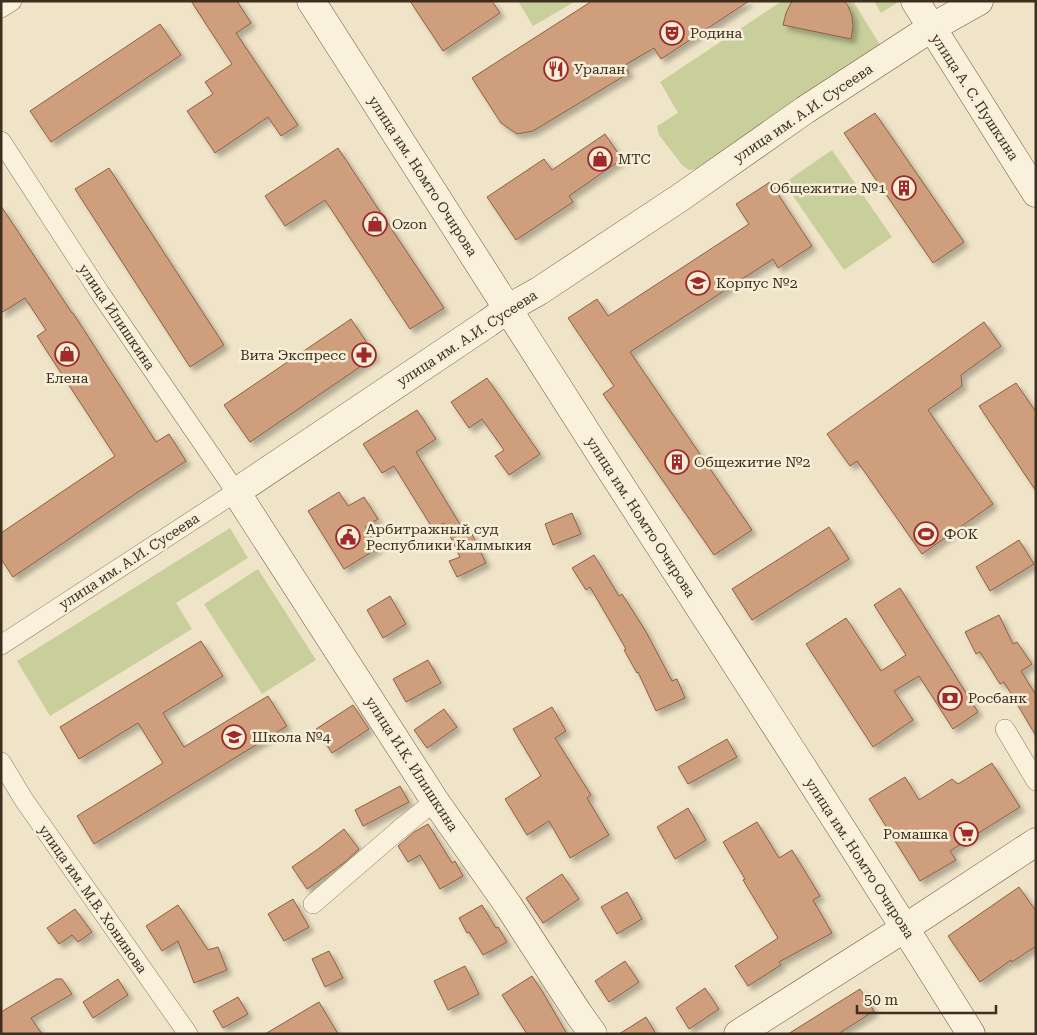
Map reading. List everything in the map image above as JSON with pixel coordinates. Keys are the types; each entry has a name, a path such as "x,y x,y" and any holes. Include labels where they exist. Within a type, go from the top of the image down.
{"street":[{"path":"1,8 12,1"},
{"name":"улица им. Номто Очирова","path":"310,1 390,123 971,1034"},
{"name":"улица А. С. Пушкина","path":"915,1 1036,193"},
{"name":"улица им. А.И. Сусеева","path":"1,645 236,492 507,309 539,291 626,234 805,110 931,28 979,1"},
{"name":"улица Илишкина","path":"1,141 100,293 236,492"},
{"name":"улица И.К. Илишкина","path":"236,492 435,801 508,905 578,1014 593,1034"},
{"path":"1004,729 1036,781"},
{"name":"улица им. М.В. Хонинова","path":"1,762 24,800 188,1034"},
{"path":"313,904 435,801"},
{"path":"738,1034 1036,842"}],"green space":[{"path":"518,1 576,1 533,26"},
{"path":"782,1 791,1 784,25 850,39 852,19 850,10 844,1 853,1 882,48 705,168 689,170 682,165 659,135 657,126 678,113 660,82"},
{"path":"874,1 900,1 881,13"},
{"path":"832,150 892,237 844,270 784,183"},
{"path":"230,528 248,558 176,603 192,629 50,716 17,661"},
{"path":"258,569 316,660 262,694 204,604"}],"building":[{"path":"191,1 237,1 251,23 236,33 298,125 281,136 268,117 215,153 187,111 213,94 205,82 232,64"},
{"path":"410,1 492,1 500,13 443,51"},
{"name":"Уралан","path":"592,1 749,1 661,59 654,48 625,65 629,73 533,131 517,134 501,123 472,78"},
{"path":"792,1 844,1 852,16 851,39 783,25"},
{"path":"160,24 181,55 51,142 30,111"},
{"name":"Общежитие №1","path":"875,113 964,242 933,263 844,133"},
{"path":"605,134 622,159 569,196 573,202 516,240 487,197 544,159 552,170"},
{"path":"338,148 444,308 410,329 325,200 285,226 265,196"},
{"path":"109,168 224,345 190,367 75,189"},
{"path":"770,182 812,246 778,268 773,259 630,352 752,530 714,555 603,394 614,386 568,318 597,299 608,316 749,224 736,204"},
{"path":"1,206 156,442 169,434 186,461 13,577 1,559 1,533 115,456 37,336 46,330 25,298 1,313"},
{"path":"351,319 376,356 250,442 224,405"},
{"path":"984,322 1001,346 961,375 962,386 928,410 993,504 922,554 857,461 850,466 827,434"},
{"path":"487,378 540,454 509,475 495,456 504,450 482,419 469,428 451,402"},
{"path":"1016,383 1036,412 1036,491 979,406"},
{"path":"417,410 436,439 416,452 466,534 471,532 486,563 457,577 449,561 460,557 444,523 433,529 394,466 382,473 363,444"},
{"name":"Арбитражный суд Республики Калмыкия","path":"339,492 348,506 364,497 378,519 365,527 378,548 344,569 308,511"},
{"path":"572,513 581,534 553,545 545,524"},
{"path":"829,527 849,559 752,620 732,589"},
{"path":"1019,540 1034,564 990,591 976,567"},
{"path":"594,555 619,596 622,594 645,630 672,681 677,679 685,698 656,711 638,672 624,650 626,649 590,587 586,590 572,568"},
{"path":"900,588 978,712 953,729 919,676 894,691 913,720 873,747 806,644 846,618 881,671 906,655 874,605"},
{"path":"390,596 406,624 383,638 367,610"},
{"path":"999,615 1013,644 1017,642 1032,664 1021,671 1036,695 1036,736 1004,682 1000,684 980,652 976,654 965,632"},
{"name":"Школа №4","path":"201,641 223,676 163,713 184,747 268,696 287,726 94,844 77,816 163,763 138,723 79,759 60,727"},
{"path":"428,660 441,683 406,702 393,679"},
{"path":"353,705 369,729 332,753 316,729"},
{"path":"552,707 566,731 555,738 591,795 587,798 609,835 570,858 549,821 527,835 505,799 541,776 513,729"},
{"path":"444,709 457,727 427,748 414,730"},
{"path":"727,739 737,757 688,784 678,767"},
{"path":"992,763 1020,807 950,851 956,860 920,881 869,799 905,777 919,800 952,779 958,784"},
{"path":"400,786 409,802 363,826 355,810"},
{"path":"688,808 706,840 675,859 657,827"},
{"path":"757,822 779,858 792,850 820,896 813,900 832,933 779,962 781,965 748,986 735,966 778,938 743,880 745,879 723,842"},
{"path":"428,824 452,863 455,861 463,876 440,889 420,855 408,862 398,846 414,832"},
{"path":"344,829 359,849 345,862 307,889 292,867"},
{"path":"562,874 579,899 543,923 526,898"},
{"path":"1019,887 1036,911 1036,946 1012,962 1011,960 980,982 948,936"},
{"path":"627,892 642,919 617,934 601,907"},
{"path":"293,899 309,927 284,941 268,914"},
{"path":"178,905 208,950 218,947 227,970 194,983 178,941 162,951 146,926"},
{"path":"482,905 507,942 483,955 459,918"},
{"path":"75,909 92,932 78,942 72,935 59,944 47,928"},
{"path":"329,951 343,978 325,987 312,959"},
{"path":"625,961 639,982 609,1002 595,981"},
{"path":"465,966 479,994 448,1010 434,981"},
{"path":"532,976 567,1034 527,1034 502,995"},
{"path":"56,979 62,979 72,994 31,1018 42,1034 1,1034 1,1012"},
{"path":"118,979 128,995 93,1018 83,1002"},
{"path":"705,988 719,1009 689,1029 676,1008"},
{"path":"860,989 874,1011 838,1034 788,1034"},
{"path":"238,997 248,1014 223,1028 213,1011"},
{"path":"319,1002 338,1034 265,1034"},
{"path":"646,1017 656,1034 619,1034"}],"place":[{"name":"Родина","path":"672,33"},
{"name":"Уралан","path":"556,69"},
{"name":"МТС","path":"600,159"},
{"name":"Общежитие №1","path":"904,188"},
{"name":"Ozon","path":"375,224"},
{"name":"Корпус №2","path":"698,283"},
{"name":"Елена","path":"67,354"},
{"name":"Вита Экспресс","path":"364,355"},
{"name":"Общежитие №2","path":"677,462"},
{"name":"ФОК","path":"926,534"},
{"name":"Арбитражный суд Республики Калмыкия","path":"348,537"},
{"name":"Росбанк","path":"950,698"},
{"name":"Школа №4","path":"234,737"},
{"name":"Ромашка","path":"966,834"}]}
